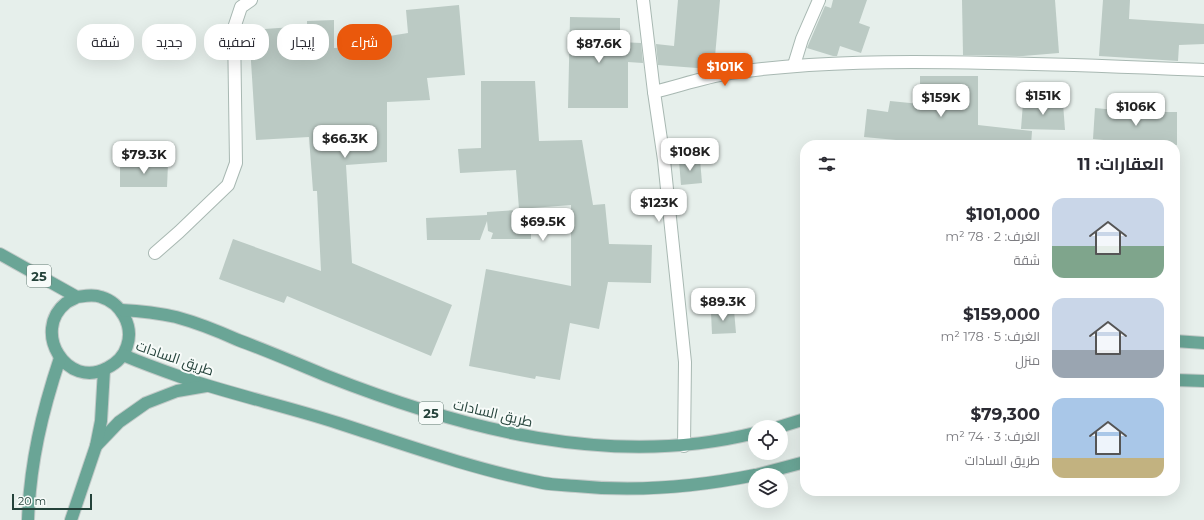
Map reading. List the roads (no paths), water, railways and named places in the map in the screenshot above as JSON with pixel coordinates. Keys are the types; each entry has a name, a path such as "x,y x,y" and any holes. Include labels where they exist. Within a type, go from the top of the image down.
{"main road":[{"name":"25","path":"0,254 77,297"},
{"path":"89,295 101,296 112,302 121,310 127,321 129,332 128,344 122,355 114,364 104,370 92,372 80,371 69,366 60,358 54,347 52,335 53,323 58,312 66,303 77,297 89,295"},
{"name":"طريق السادات","path":"121,310 148,312 202,324 329,376 388,398 446,418 505,433 565,442 625,447 684,446 716,442 748,435"},
{"path":"1180,341 1204,343"},
{"name":"طريق السادات","path":"122,355 182,378 338,423 459,462 501,474 545,483 589,488 633,489 678,487 722,482 748,477"},
{"path":"28,520 33,465 39,429 48,393 60,358"},
{"path":"71,520 96,446 101,421 104,370"},
{"path":"1180,380 1204,381"},
{"path":"96,446 119,422 146,404 177,391 210,386"},
{"path":"788,424 800,421"},
{"name":"طريق السادات","path":"782,468 800,463"}],"street":[{"path":"155,253 228,185 236,163 234,28 241,7 251,0"},
{"path":"643,0 664,160 686,362 684,446"},
{"path":"794,65 817,0"},
{"path":"654,92 728,74 794,65 863,62 917,61 1102,65 1204,70"}]}
